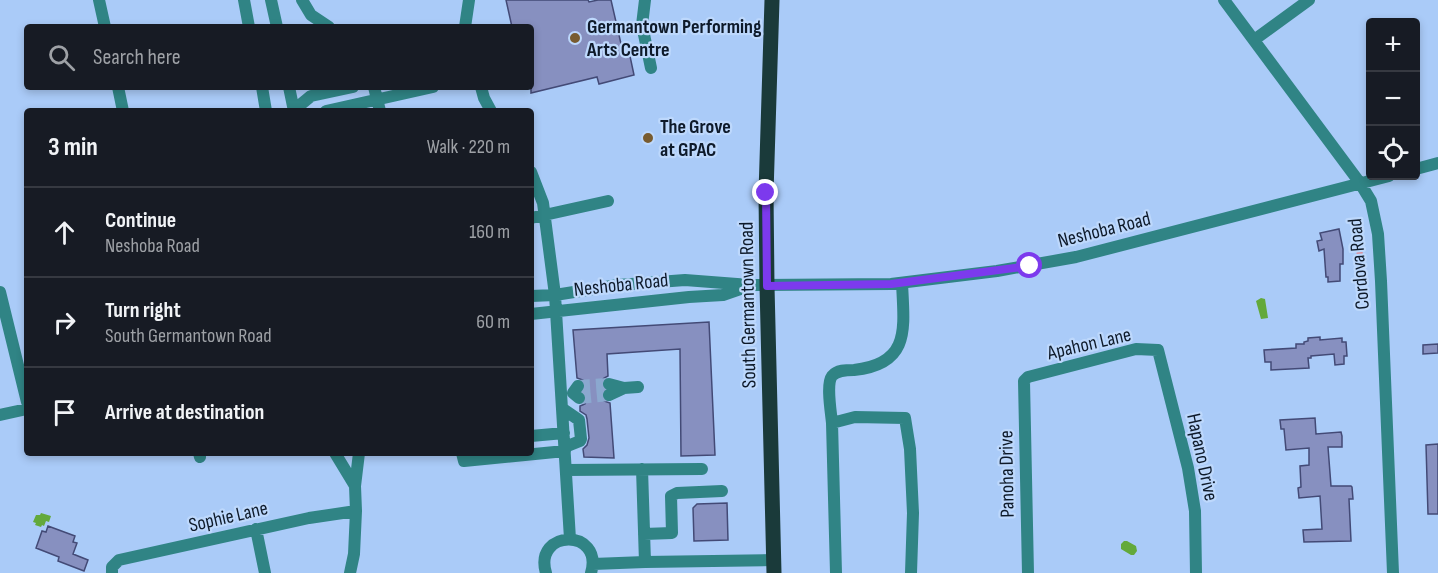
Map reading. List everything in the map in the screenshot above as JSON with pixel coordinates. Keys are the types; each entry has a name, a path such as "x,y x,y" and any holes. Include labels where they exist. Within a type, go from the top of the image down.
{"main road":[{"name":"South Germantown Road","path":"772,0 766,193 774,567"}],"street":[{"path":"99,0 104,24"},
{"path":"244,0 248,24"},
{"path":"271,0 276,24"},
{"path":"302,0 312,15 325,24"},
{"path":"466,24 470,0"},
{"path":"645,0 642,25 651,68"},
{"name":"Cordova Road","path":"1224,0 1371,201 1379,251 1393,573"},
{"path":"1254,40 1309,0"},
{"path":"119,90 122,108"},
{"path":"262,90 266,108"},
{"path":"290,90 294,108"},
{"path":"298,108 312,96 339,90"},
{"path":"375,90 378,105"},
{"path":"352,108 378,105 424,90"},
{"path":"482,90 489,108"},
{"path":"1420,168 1438,163"},
{"path":"534,179 543,202 556,310 573,393 563,409 570,539"},
{"name":"Neshoba Road","path":"534,296 618,285 685,280 767,286 891,284 997,271 1076,257 1372,180"},
{"path":"534,218 608,201"},
{"path":"836,573 829,382 832,375 841,371 870,368 883,363 900,346 904,325 902,283"},
{"name":"Neshoba Road","path":"534,314 723,295 750,285"},
{"path":"0,292 24,390"},
{"name":"Apahon Lane","path":"1028,377 1136,349 1158,350"},
{"name":"Hapano Drive","path":"1158,350 1188,468 1195,511 1196,573"},
{"name":"Panoha Drive","path":"1028,377 1024,381 1028,573"},
{"path":"609,389 638,387"},
{"path":"534,452 565,449 580,441 579,420 563,409"},
{"path":"0,415 24,410"},
{"path":"832,423 855,417 905,418 910,449 914,513 911,573"},
{"path":"534,436 564,433"},
{"path":"338,456 355,486"},
{"path":"350,573 354,554 355,486 359,456"},
{"path":"463,456 464,461 490,456"},
{"path":"642,469 645,562"},
{"path":"566,470 702,469"},
{"path":"644,534 672,533 671,496 676,493 722,491"},
{"name":"Sophie Lane","path":"112,570 119,560 309,518 356,511"},
{"path":"256,529 265,573"},
{"path":"546,573 545,557 549,549 562,540 570,539 584,544 589,550 592,557 592,569 645,562 774,567"}],"shaded area":[{"path":"1362,239 1364,278 1358,272 1357,263 1358,243"},
{"path":"1261,298 1265,299 1268,318 1261,319 1256,301"},
{"path":"41,513 51,516 49,522 46,521 41,527 33,522 36,515"},
{"path":"1124,541 1136,546 1137,551 1134,555 1121,549"}],"building":[{"name":"Germantown Performing Arts Centre","path":"506,0 588,0 589,2 611,0 624,57 630,56 634,75 599,84 597,77 531,93 531,90 534,90 534,24 511,24"},
{"path":"1339,229 1343,249 1340,281 1328,282 1324,249 1319,251 1317,241 1322,240 1320,233"},
{"path":"709,322 715,455 681,456 680,349 607,354 608,376 601,381 603,390 601,395 604,401 610,403 614,458 584,457 583,449 589,438 586,415 580,411 580,406 585,404 587,396 584,392 586,386 583,380 577,378 573,330"},
{"path":"1320,337 1320,340 1342,338 1342,342 1346,342 1347,356 1344,356 1344,364 1335,365 1334,354 1311,356 1308,358 1309,368 1271,370 1271,362 1265,362 1264,350 1296,348 1296,344 1304,344 1308,338"},
{"path":"1438,344 1438,353 1423,354 1423,345"},
{"path":"1315,418 1316,434 1341,432 1342,447 1328,447 1331,486 1352,487 1353,499 1349,499 1351,541 1304,542 1303,530 1322,529 1320,496 1299,498 1300,466 1309,465 1309,448 1286,450 1284,429 1281,429 1280,420"},
{"path":"1438,444 1438,514 1428,514 1426,445"},
{"path":"727,503 728,540 694,541 693,508 697,504"},
{"path":"48,526 75,536 73,542 77,543 73,554 88,560 84,571 58,561 59,557 36,548 42,531 46,532"}],"tunnel":[{"path":"578,386 609,384"},
{"path":"579,398 609,395"}],"place":[{"name":"Germantown Performing Arts Centre","path":"575,38"},
{"name":"The Grove at GPAC","path":"648,138"}],"route":[{"path":"766,193 767,286 891,284 1030,266"}]}
